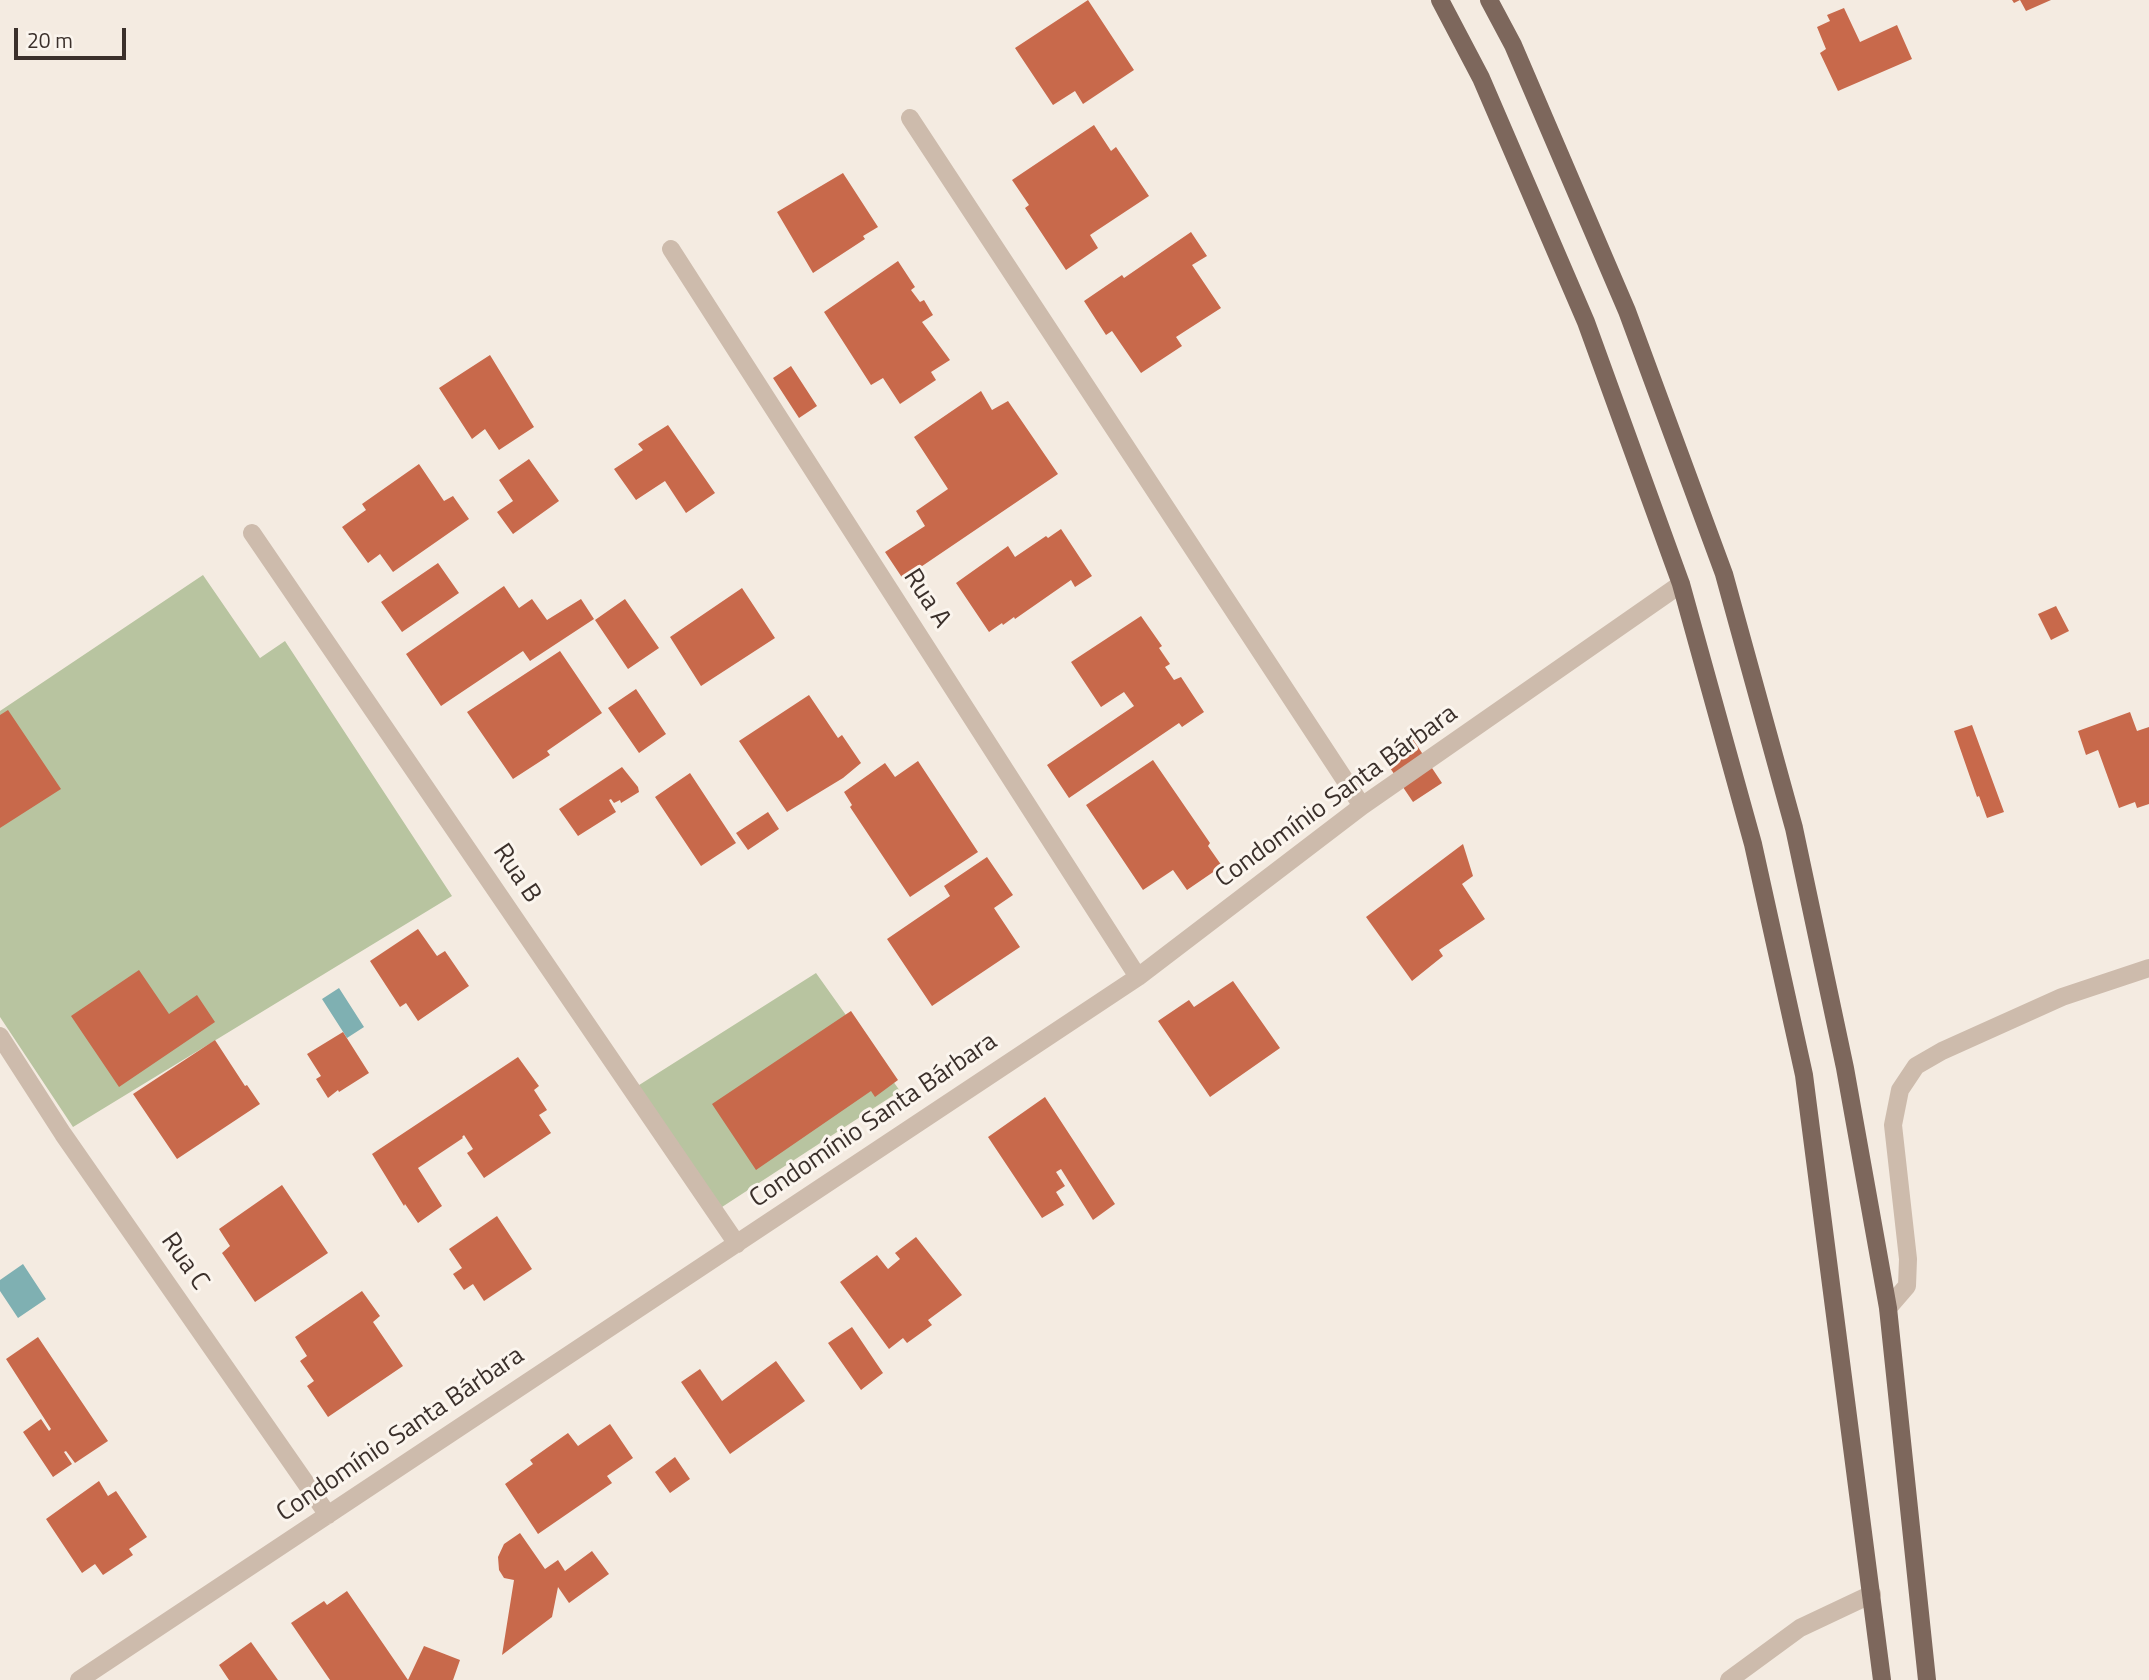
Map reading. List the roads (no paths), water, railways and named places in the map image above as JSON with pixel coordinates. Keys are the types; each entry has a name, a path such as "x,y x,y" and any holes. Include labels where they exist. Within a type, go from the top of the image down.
{"main road":[{"path":"1440,0 1481,78 1586,322 1681,584 1753,845 1804,1075 1882,1680"},
{"path":"1489,0 1513,45 1627,312 1724,574 1794,828 1845,1068 1888,1308 1927,1680"}],"street":[{"path":"910,118 1362,806"},
{"name":"Rua A","path":"671,249 1138,977"},
{"name":"Rua B","path":"252,533 737,1244"},
{"name":"Condomínio Santa Bárbara","path":"79,1680 1138,977 1362,806 1681,584"},
{"path":"1888,1308 1907,1286 1908,1259 1893,1125 1900,1090 1916,1066 1942,1051 2062,997 2149,968"},
{"name":"Rua C","path":"0,1036 63,1135 328,1515"},
{"path":"1730,1680 1800,1628 1872,1594"}],"water":[{"path":"339,988 364,1027 347,1038 322,999"},
{"path":"23,1264 46,1299 18,1318 0,1291 0,1280"}]}
